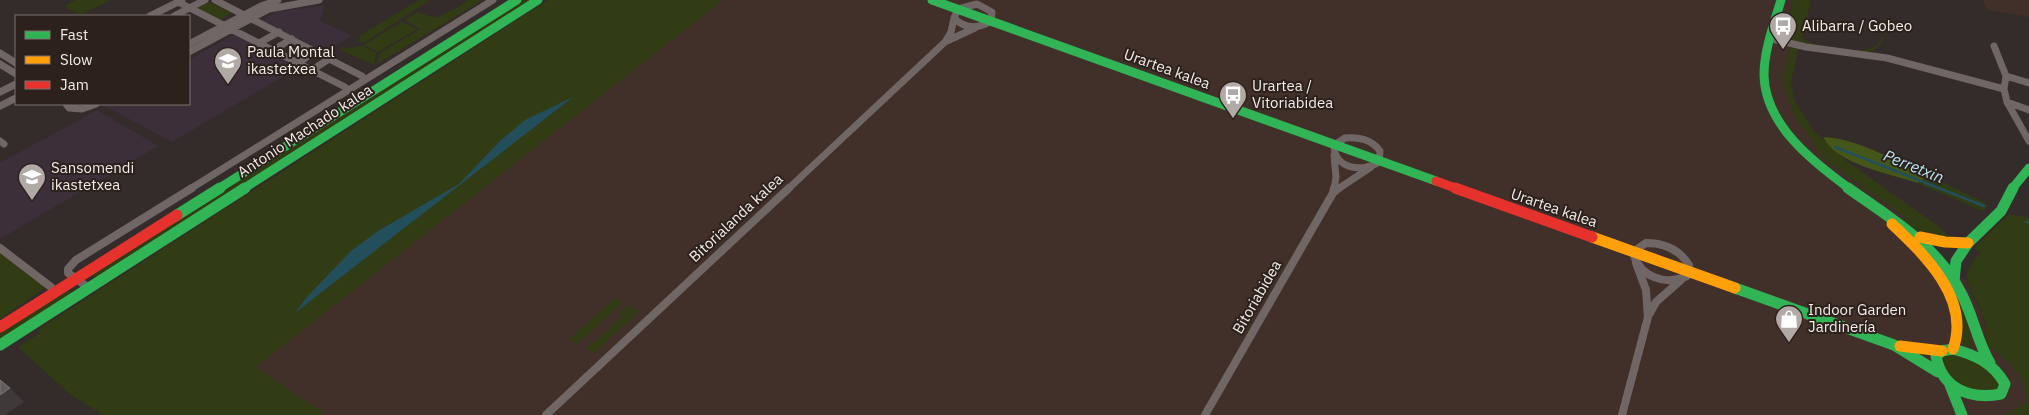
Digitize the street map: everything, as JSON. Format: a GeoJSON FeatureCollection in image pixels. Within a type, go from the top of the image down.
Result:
{"type":"FeatureCollection","features":[{"type":"Feature","properties":{"kind":"street"},"geometry":{"type":"LineString","coordinates":[[176,15],[205,0]]}},
{"type":"Feature","properties":{"kind":"street"},"geometry":{"type":"LineString","coordinates":[[215,0],[362,76]]}},
{"type":"Feature","properties":{"kind":"street"},"geometry":{"type":"LineString","coordinates":[[190,43],[244,15],[278,0]]}},
{"type":"Feature","properties":{"kind":"street"},"geometry":{"type":"LineString","coordinates":[[190,51],[275,7],[319,0]]}},
{"type":"Feature","properties":{"kind":"street","name":"Antonio Machado kalea"},"geometry":{"type":"LineString","coordinates":[[75,280],[68,273],[68,269],[84,254],[493,0]]}},
{"type":"Feature","properties":{"kind":"street","name":"Antonio Machado kalea"},"geometry":{"type":"LineString","coordinates":[[0,327],[517,0]]}},
{"type":"Feature","properties":{"kind":"street","name":"Antonio Machado kalea"},"geometry":{"type":"LineString","coordinates":[[0,345],[538,0]]}},
{"type":"Feature","properties":{"kind":"street","name":"Urartea kalea"},"geometry":{"type":"LineString","coordinates":[[932,0],[956,13],[1334,150],[1633,252],[1685,276],[1894,345],[1942,351],[1954,349]]}},
{"type":"Feature","properties":{"kind":"street"},"geometry":{"type":"LineString","coordinates":[[1781,0],[1766,71],[1765,87],[1778,119],[1811,158],[1917,236],[1954,281],[1968,307],[1978,346],[2002,377],[2004,390],[1995,397],[1978,397],[1948,382]]}},
{"type":"Feature","properties":{"kind":"street"},"geometry":{"type":"LineString","coordinates":[[152,15],[180,1],[224,26],[345,87]]}},
{"type":"Feature","properties":{"kind":"street","name":"Bitorialanda kalea"},"geometry":{"type":"LineString","coordinates":[[546,415],[945,42],[951,32],[956,13]]}},
{"type":"Feature","properties":{"kind":"street","name":"Bitorialanda kalea"},"geometry":{"type":"LineString","coordinates":[[945,42],[986,23]]}},
{"type":"Feature","properties":{"kind":"street"},"geometry":{"type":"LineString","coordinates":[[259,43],[279,32]]}},
{"type":"Feature","properties":{"kind":"street"},"geometry":{"type":"LineString","coordinates":[[273,50],[292,39]]}},
{"type":"Feature","properties":{"kind":"street"},"geometry":{"type":"LineString","coordinates":[[1772,39],[1806,47],[1887,58],[2004,89]]}},
{"type":"Feature","properties":{"kind":"street"},"geometry":{"type":"LineString","coordinates":[[1994,46],[2006,76],[2004,89],[2007,102],[2029,141]]}},
{"type":"Feature","properties":{"kind":"street"},"geometry":{"type":"LineString","coordinates":[[0,53],[15,62]]}},
{"type":"Feature","properties":{"kind":"street"},"geometry":{"type":"LineString","coordinates":[[299,63],[308,56],[318,53]]}},
{"type":"Feature","properties":{"kind":"street"},"geometry":{"type":"LineString","coordinates":[[312,70],[322,66],[329,59]]}},
{"type":"Feature","properties":{"kind":"street"},"geometry":{"type":"LineString","coordinates":[[0,64],[15,73]]}},
{"type":"Feature","properties":{"kind":"street"},"geometry":{"type":"LineString","coordinates":[[2006,76],[2029,83]]}},
{"type":"Feature","properties":{"kind":"street"},"geometry":{"type":"LineString","coordinates":[[0,92],[15,84]]}},
{"type":"Feature","properties":{"kind":"street"},"geometry":{"type":"LineString","coordinates":[[0,106],[15,98]]}},
{"type":"Feature","properties":{"kind":"street"},"geometry":{"type":"LineString","coordinates":[[2007,102],[2029,110]]}},
{"type":"Feature","properties":{"kind":"street"},"geometry":{"type":"LineString","coordinates":[[67,105],[75,110],[92,105]]}},
{"type":"Feature","properties":{"kind":"street"},"geometry":{"type":"LineString","coordinates":[[1334,150],[1345,138],[1366,140],[1380,151],[1375,164]]}},
{"type":"Feature","properties":{"kind":"street","name":"Urartea kalea"},"geometry":{"type":"LineString","coordinates":[[1334,150],[1346,166],[1355,168],[1375,164]]}},
{"type":"Feature","properties":{"kind":"street","name":"Bitoriabidea"},"geometry":{"type":"LineString","coordinates":[[1205,415],[1333,193],[1336,177],[1334,150]]}},
{"type":"Feature","properties":{"kind":"street","name":"Bitoriabidea"},"geometry":{"type":"LineString","coordinates":[[1333,193],[1346,182],[1375,164]]}},
{"type":"Feature","properties":{"kind":"street"},"geometry":{"type":"LineString","coordinates":[[1954,281],[1956,261],[1968,243],[2001,211],[2016,182],[2029,168]]}},
{"type":"Feature","properties":{"kind":"street"},"geometry":{"type":"LineString","coordinates":[[1857,193],[1910,241],[1942,281],[1953,305],[1958,332],[1954,349],[1972,354],[1990,363]]}},
{"type":"Feature","properties":{"kind":"street"},"geometry":{"type":"LineString","coordinates":[[1917,236],[1937,241],[1968,243]]}},
{"type":"Feature","properties":{"kind":"street"},"geometry":{"type":"LineString","coordinates":[[1622,415],[1648,317],[1650,302],[1633,252],[1636,248],[1646,243],[1668,246],[1686,260],[1685,276],[1656,302],[1648,317]]}},
{"type":"Feature","properties":{"kind":"street"},"geometry":{"type":"LineString","coordinates":[[0,248],[52,287]]}},
{"type":"Feature","properties":{"kind":"street","name":"Urartea kalea"},"geometry":{"type":"LineString","coordinates":[[1636,263],[1648,274],[1656,278],[1674,281],[1685,276]]}},
{"type":"Feature","properties":{"kind":"street"},"geometry":{"type":"LineString","coordinates":[[75,280],[89,288]]}},
{"type":"Feature","properties":{"kind":"street","name":"Urartea kalea"},"geometry":{"type":"LineString","coordinates":[[1894,345],[1938,372],[1948,382]]}},
{"type":"Feature","properties":{"kind":"street"},"geometry":{"type":"LineString","coordinates":[[1938,372],[1934,363],[1936,356],[1942,351]]}},
{"type":"Feature","properties":{"kind":"street"},"geometry":{"type":"LineString","coordinates":[[1948,382],[1964,415]]}},
{"type":"Feature","properties":{"kind":"street"},"geometry":{"type":"LineString","coordinates":[[1964,415],[1966,406],[1978,397]]}},
{"type":"Feature","properties":{"kind":"shaded area"},"geometry":{"type":"Polygon","coordinates":[[[723,0],[1793,0],[1786,32],[1790,46],[1783,79],[1795,117],[1814,141],[1819,153],[1828,162],[1905,217],[1905,222],[1916,230],[1950,271],[1967,280],[1971,293],[1983,315],[1987,344],[2014,367],[2023,380],[2027,402],[2004,415],[326,415],[255,367],[723,0]]]}},
{"type":"Feature","properties":{"kind":"shaded area"},"geometry":{"type":"Polygon","coordinates":[[[1983,0],[2029,0],[2029,17],[1987,10],[1983,0]]]}},
{"type":"Feature","properties":{"kind":"shaded area"},"geometry":{"type":"Polygon","coordinates":[[[324,5],[320,21],[352,36],[325,52],[261,20],[276,12],[324,5]]]}},
{"type":"Feature","properties":{"kind":"shaded area","name":"Paula Montal ikastetxea"},"geometry":{"type":"Polygon","coordinates":[[[234,34],[299,67],[172,142],[105,106],[190,105],[190,59],[234,34]]]}},
{"type":"Feature","properties":{"kind":"shaded area","name":"Sansomendi ikastetxea"},"geometry":{"type":"Polygon","coordinates":[[[97,110],[158,146],[0,239],[0,163],[97,110]]]}},
{"type":"Feature","properties":{"kind":"green space"},"geometry":{"type":"Polygon","coordinates":[[[76,0],[111,0],[80,15],[64,6],[76,0]]]}},
{"type":"Feature","properties":{"kind":"green space"},"geometry":{"type":"Polygon","coordinates":[[[419,0],[429,1],[365,42],[358,42],[361,35],[419,0]]]}},
{"type":"Feature","properties":{"kind":"green space"},"geometry":{"type":"Polygon","coordinates":[[[468,0],[483,0],[377,64],[380,53],[420,29],[405,20],[417,12],[436,18],[457,8],[468,0]]]}},
{"type":"Feature","properties":{"kind":"green space"},"geometry":{"type":"Polygon","coordinates":[[[521,0],[534,0],[97,278],[90,276],[91,273],[521,0]]]}},
{"type":"Feature","properties":{"kind":"green space"},"geometry":{"type":"Polygon","coordinates":[[[548,0],[723,0],[256,367],[326,415],[103,415],[71,395],[18,347],[40,333],[39,329],[548,0]]]}},
{"type":"Feature","properties":{"kind":"green space"},"geometry":{"type":"Polygon","coordinates":[[[1793,0],[1811,0],[1802,38],[1808,42],[1825,47],[1790,42],[1786,32],[1793,0]]]}},
{"type":"Feature","properties":{"kind":"green space"},"geometry":{"type":"Polygon","coordinates":[[[209,2],[232,13],[219,20],[196,8],[209,2]]]}},
{"type":"Feature","properties":{"kind":"green space"},"geometry":{"type":"Polygon","coordinates":[[[402,22],[417,29],[378,52],[363,45],[402,22]]]}},
{"type":"Feature","properties":{"kind":"green space"},"geometry":{"type":"Polygon","coordinates":[[[1885,34],[1880,44],[1872,51],[1864,53],[1849,51],[1866,50],[1873,47],[1879,43],[1885,34]]]}},
{"type":"Feature","properties":{"kind":"green space"},"geometry":{"type":"Polygon","coordinates":[[[363,46],[376,53],[374,65],[339,49],[363,46]]]}},
{"type":"Feature","properties":{"kind":"green space"},"geometry":{"type":"Polygon","coordinates":[[[1790,46],[1799,47],[1791,82],[1794,100],[1814,131],[1849,163],[1937,225],[1948,235],[1949,239],[1925,233],[1904,222],[1905,217],[1828,162],[1819,153],[1813,141],[1795,117],[1782,79],[1790,46]]]}},
{"type":"Feature","properties":{"kind":"green space"},"geometry":{"type":"Polygon","coordinates":[[[1823,137],[1849,142],[1874,150],[1923,173],[1923,179],[1917,183],[1865,167],[1840,155],[1830,147],[1823,137]]]}},
{"type":"Feature","properties":{"kind":"green space"},"geometry":{"type":"Polygon","coordinates":[[[1923,173],[1980,200],[1988,206],[1982,211],[1917,183],[1923,179],[1923,173]]]}},
{"type":"Feature","properties":{"kind":"green space"},"geometry":{"type":"Polygon","coordinates":[[[2009,214],[2029,218],[2029,415],[2004,415],[2027,402],[2025,390],[2014,368],[1987,344],[1983,316],[1968,284],[1967,277],[1968,270],[1981,253],[1974,248],[2009,214]]]}},
{"type":"Feature","properties":{"kind":"green space"},"geometry":{"type":"Polygon","coordinates":[[[0,248],[49,285],[0,319],[0,248]]]}},
{"type":"Feature","properties":{"kind":"green space"},"geometry":{"type":"Polygon","coordinates":[[[1936,260],[1962,302],[1972,343],[1976,348],[1960,344],[1954,303],[1936,260]]]}},
{"type":"Feature","properties":{"kind":"green space"},"geometry":{"type":"Polygon","coordinates":[[[68,290],[72,293],[0,341],[0,331],[68,290]]]}},
{"type":"Feature","properties":{"kind":"green space"},"geometry":{"type":"Polygon","coordinates":[[[615,298],[622,303],[577,344],[569,339],[615,298]]]}},
{"type":"Feature","properties":{"kind":"green space"},"geometry":{"type":"Polygon","coordinates":[[[627,305],[639,312],[594,353],[586,349],[622,317],[618,314],[627,305]]]}},
{"type":"Feature","properties":{"kind":"green space"},"geometry":{"type":"Polygon","coordinates":[[[1949,353],[1965,356],[1987,366],[1992,371],[1999,386],[1994,392],[1969,392],[1945,375],[1941,357],[1949,353]]]}},
{"type":"Feature","properties":{"kind":"water"},"geometry":{"type":"Polygon","coordinates":[[[573,97],[296,312],[306,298],[351,251],[378,231],[459,184],[500,141],[525,120],[573,97]]]}},
{"type":"Feature","properties":{"kind":"building"},"geometry":{"type":"Polygon","coordinates":[[[0,380],[10,388],[0,395],[0,380]]]}},
{"type":"Feature","properties":{"kind":"waterway","name":"Perretxin"},"geometry":{"type":"LineString","coordinates":[[1835,147],[1984,206]]}},
{"type":"Feature","properties":{"kind":"traffic: fast"},"geometry":{"type":"LineString","coordinates":[[177,215],[517,0]]}},
{"type":"Feature","properties":{"kind":"traffic: fast"},"geometry":{"type":"LineString","coordinates":[[0,345],[538,0]]}},
{"type":"Feature","properties":{"kind":"traffic: fast"},"geometry":{"type":"LineString","coordinates":[[932,0],[1436,181]]}},
{"type":"Feature","properties":{"kind":"traffic: fast"},"geometry":{"type":"LineString","coordinates":[[1781,0],[1766,53],[1764,75],[1773,112],[1789,136],[1811,158],[1836,179],[1915,237],[1941,261],[1962,293],[1980,343],[1990,363]]}},
{"type":"Feature","properties":{"kind":"traffic: fast"},"geometry":{"type":"LineString","coordinates":[[1954,281],[1956,261],[1968,243],[2001,211],[2016,182],[2029,168]]}},
{"type":"Feature","properties":{"kind":"traffic: fast"},"geometry":{"type":"LineString","coordinates":[[1735,288],[1894,345],[1938,372]]}},
{"type":"Feature","properties":{"kind":"traffic: fast"},"geometry":{"type":"LineString","coordinates":[[1953,349],[1977,356],[1996,370],[2005,384],[2001,394],[1990,396],[1968,394],[1950,384],[1943,377],[1938,367],[1936,356],[1942,351],[1953,349]]}},
{"type":"Feature","properties":{"kind":"traffic: fast"},"geometry":{"type":"LineString","coordinates":[[1950,385],[1962,415]]}},
{"type":"Feature","properties":{"kind":"traffic: slow"},"geometry":{"type":"LineString","coordinates":[[1892,224],[1926,258],[1945,285],[1956,314],[1958,333],[1953,349]]}},
{"type":"Feature","properties":{"kind":"traffic: slow"},"geometry":{"type":"LineString","coordinates":[[1592,237],[1735,288]]}},
{"type":"Feature","properties":{"kind":"traffic: slow"},"geometry":{"type":"LineString","coordinates":[[1920,237],[1945,242],[1968,243]]}},
{"type":"Feature","properties":{"kind":"traffic: slow"},"geometry":{"type":"LineString","coordinates":[[1900,346],[1942,351]]}},
{"type":"Feature","properties":{"kind":"traffic: jam"},"geometry":{"type":"LineString","coordinates":[[1436,181],[1592,237]]}},
{"type":"Feature","properties":{"kind":"traffic: jam"},"geometry":{"type":"LineString","coordinates":[[0,327],[177,215]]}},
{"type":"Feature","properties":{"kind":"place","name":"Alibarra / Gobeo"},"geometry":{"type":"Point","coordinates":[1783,50]}},
{"type":"Feature","properties":{"kind":"place","name":"Paula Montal ikastetxea"},"geometry":{"type":"Point","coordinates":[228,85]}},
{"type":"Feature","properties":{"kind":"place","name":"Urartea / Vitoriabidea"},"geometry":{"type":"Point","coordinates":[1233,119]}},
{"type":"Feature","properties":{"kind":"place","name":"Sansomendi ikastetxea"},"geometry":{"type":"Point","coordinates":[32,201]}},
{"type":"Feature","properties":{"kind":"place","name":"Indoor Garden Jardinería"},"geometry":{"type":"Point","coordinates":[1789,343]}}]}
